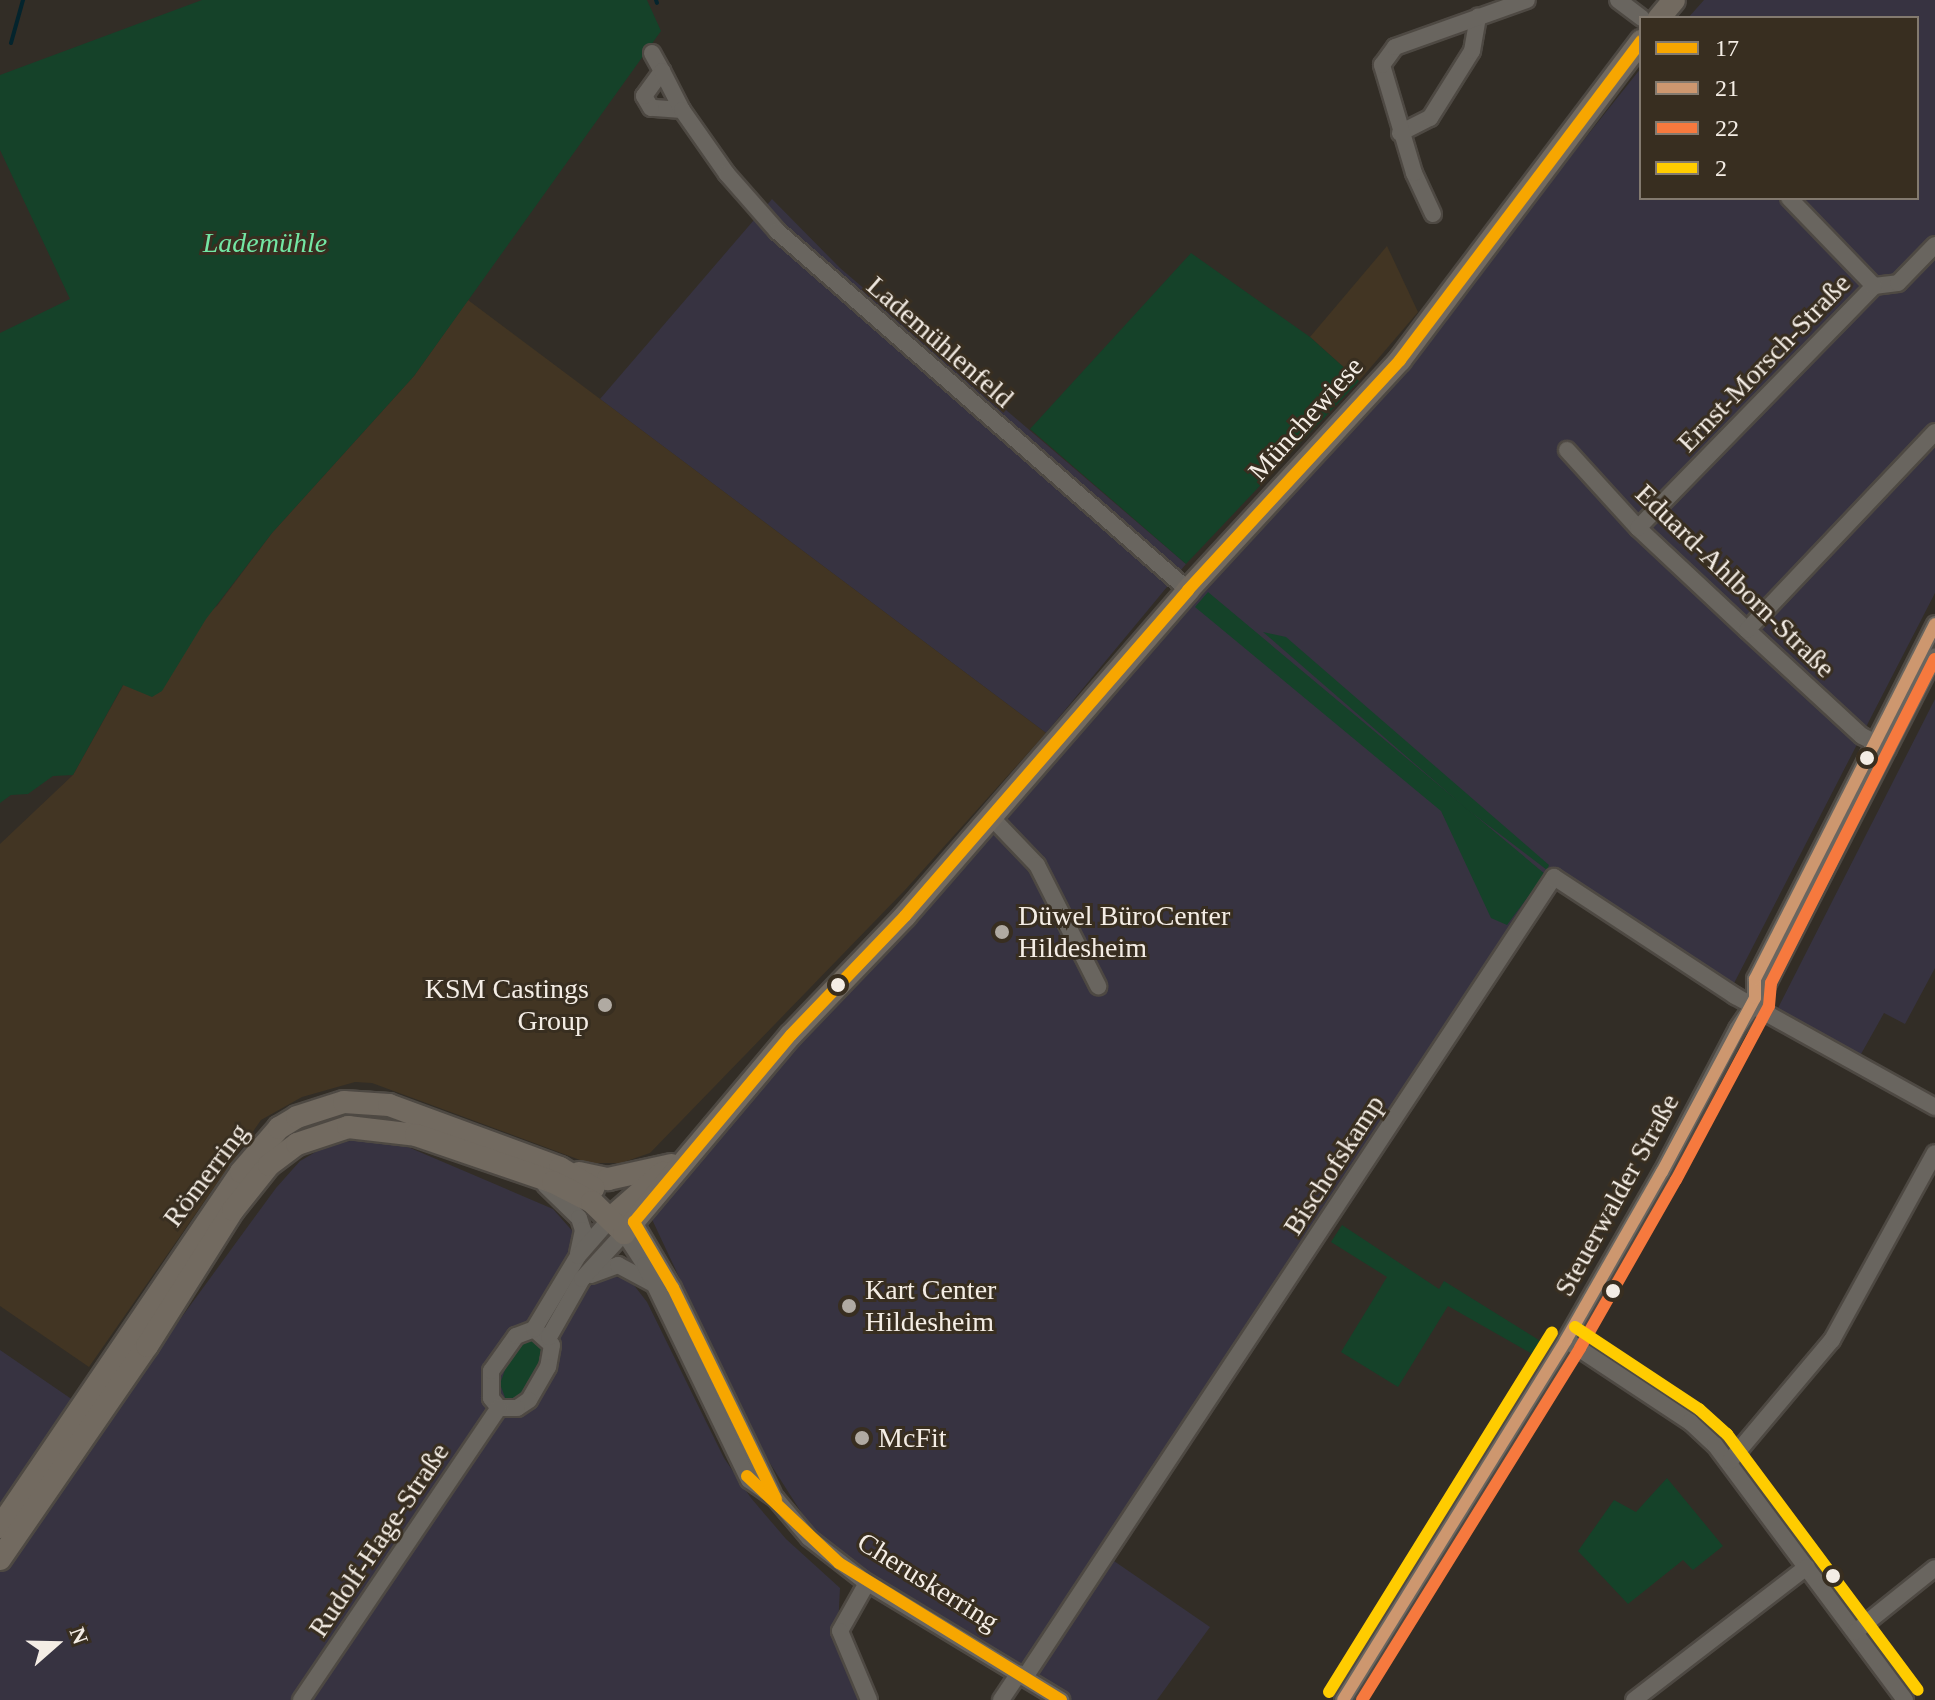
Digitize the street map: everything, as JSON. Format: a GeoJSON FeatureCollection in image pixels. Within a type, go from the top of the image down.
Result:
{"type":"FeatureCollection","features":[{"type":"Feature","properties":{"kind":"main road"},"geometry":{"type":"LineString","coordinates":[[1661,16],[1674,0]]}},
{"type":"Feature","properties":{"kind":"main road","name":"Münchewiese"},"geometry":{"type":"LineString","coordinates":[[622,1221],[992,818],[1188,590],[1428,326],[1639,44]]}},
{"type":"Feature","properties":{"kind":"main road","name":"Römerring"},"geometry":{"type":"LineString","coordinates":[[0,1527],[241,1172],[279,1128],[297,1117],[344,1102],[389,1105],[560,1168],[622,1221]]}},
{"type":"Feature","properties":{"kind":"main road","name":"Römerring"},"geometry":{"type":"LineString","coordinates":[[0,1559],[125,1380],[233,1210],[282,1154],[330,1130],[380,1127],[535,1176],[579,1194],[622,1221]]}},
{"type":"Feature","properties":{"kind":"main road","name":"Münchewiese"},"geometry":{"type":"LineString","coordinates":[[622,1221],[673,1180],[691,1149]]}},
{"type":"Feature","properties":{"kind":"main road","name":"Münchewiese"},"geometry":{"type":"LineString","coordinates":[[560,1168],[608,1179],[671,1165]]}},
{"type":"Feature","properties":{"kind":"street"},"geometry":{"type":"LineString","coordinates":[[1433,214],[1400,133],[1382,76],[1387,55],[1395,47],[1527,0]]}},
{"type":"Feature","properties":{"kind":"street"},"geometry":{"type":"LineString","coordinates":[[1618,0],[1639,16]]}},
{"type":"Feature","properties":{"kind":"street"},"geometry":{"type":"LineString","coordinates":[[1400,133],[1430,118],[1472,51],[1478,17]]}},
{"type":"Feature","properties":{"kind":"street","name":"Lademühlenfeld"},"geometry":{"type":"LineString","coordinates":[[652,53],[682,110],[727,174],[798,251],[1188,590]]}},
{"type":"Feature","properties":{"kind":"street"},"geometry":{"type":"LineString","coordinates":[[662,71],[644,96],[651,108],[682,110]]}},
{"type":"Feature","properties":{"kind":"street","name":"Ernst-Morsch-Straße"},"geometry":{"type":"LineString","coordinates":[[1638,528],[1874,286],[1791,200]]}},
{"type":"Feature","properties":{"kind":"street"},"geometry":{"type":"LineString","coordinates":[[1874,286],[1898,283],[1935,245]]}},
{"type":"Feature","properties":{"kind":"street"},"geometry":{"type":"LineString","coordinates":[[1747,630],[1935,432]]}},
{"type":"Feature","properties":{"kind":"street","name":"Eduard-Ahlborn-Straße"},"geometry":{"type":"LineString","coordinates":[[1567,450],[1638,528],[1747,630],[1881,746]]}},
{"type":"Feature","properties":{"kind":"street","name":"Steuerwalder Straße"},"geometry":{"type":"LineString","coordinates":[[1881,746],[1935,624]]}},
{"type":"Feature","properties":{"kind":"street","name":"Steuerwalder Straße"},"geometry":{"type":"LineString","coordinates":[[1343,1700],[1566,1340],[1753,1002],[1755,979],[1881,746],[1935,657]]}},
{"type":"Feature","properties":{"kind":"street"},"geometry":{"type":"LineString","coordinates":[[992,818],[1037,865],[1098,986]]}},
{"type":"Feature","properties":{"kind":"street","name":"Bischofskamp"},"geometry":{"type":"LineString","coordinates":[[1001,1700],[1022,1675],[1554,877],[1753,1002]]}},
{"type":"Feature","properties":{"kind":"street"},"geometry":{"type":"LineString","coordinates":[[1753,1002],[1935,1107]]}},
{"type":"Feature","properties":{"kind":"street"},"geometry":{"type":"LineString","coordinates":[[1730,1461],[1826,1349],[1935,1153]]}},
{"type":"Feature","properties":{"kind":"street"},"geometry":{"type":"LineString","coordinates":[[535,1176],[579,1218],[583,1230],[578,1256],[542,1333],[548,1367],[529,1400],[517,1408],[499,1408],[491,1398],[491,1371],[516,1336],[542,1333],[622,1221]]}},
{"type":"Feature","properties":{"kind":"street"},"geometry":{"type":"LineString","coordinates":[[578,1256],[622,1221]]}},
{"type":"Feature","properties":{"kind":"street","name":"Cheruskerring"},"geometry":{"type":"LineString","coordinates":[[622,1221],[673,1288],[776,1499],[809,1538],[867,1583],[1061,1700]]}},
{"type":"Feature","properties":{"kind":"street","name":"Cheruskerring"},"geometry":{"type":"LineString","coordinates":[[622,1221],[749,1480],[776,1499]]}},
{"type":"Feature","properties":{"kind":"street"},"geometry":{"type":"LineString","coordinates":[[582,1279],[618,1265],[633,1268],[655,1286]]}},
{"type":"Feature","properties":{"kind":"street"},"geometry":{"type":"LineString","coordinates":[[1566,1340],[1690,1422],[1730,1461],[1905,1700]]}},
{"type":"Feature","properties":{"kind":"street","name":"Rudolf-Hage-Straße"},"geometry":{"type":"LineString","coordinates":[[301,1700],[499,1408]]}},
{"type":"Feature","properties":{"kind":"street"},"geometry":{"type":"LineString","coordinates":[[1634,1700],[1807,1567]]}},
{"type":"Feature","properties":{"kind":"street"},"geometry":{"type":"LineString","coordinates":[[1855,1632],[1935,1568]]}},
{"type":"Feature","properties":{"kind":"street"},"geometry":{"type":"LineString","coordinates":[[867,1583],[840,1631],[869,1700]]}},
{"type":"Feature","properties":{"kind":"shaded area"},"geometry":{"type":"Polygon","coordinates":[[[1704,0],[1935,0],[1935,593],[1730,991],[1551,880],[1114,1561],[1210,1627],[1157,1700],[1063,1700],[885,1592],[817,1537],[757,1443],[649,1213],[1404,366],[1639,71],[1639,200],[1919,200],[1919,16],[1690,16],[1704,0]]]}},
{"type":"Feature","properties":{"kind":"shaded area"},"geometry":{"type":"Polygon","coordinates":[[[772,199],[840,268],[1186,564],[1046,733],[600,399],[772,199]]]}},
{"type":"Feature","properties":{"kind":"shaded area"},"geometry":{"type":"Polygon","coordinates":[[[1387,246],[1418,312],[1359,381],[1310,337],[1387,246]]]}},
{"type":"Feature","properties":{"kind":"shaded area"},"geometry":{"type":"Polygon","coordinates":[[[468,300],[1046,733],[905,890],[650,1153],[621,1163],[588,1163],[372,1083],[355,1082],[302,1097],[261,1120],[89,1367],[0,1306],[0,844],[73,775],[124,684],[217,606],[272,533],[414,376],[468,300]]]}},
{"type":"Feature","properties":{"kind":"shaded area"},"geometry":{"type":"Polygon","coordinates":[[[1935,699],[1935,968],[1905,1024],[1884,1013],[1856,1063],[1774,1016],[1935,699]]]}},
{"type":"Feature","properties":{"kind":"shaded area"},"geometry":{"type":"Polygon","coordinates":[[[360,1140],[408,1147],[553,1209],[612,1276],[630,1280],[647,1302],[724,1458],[751,1498],[786,1539],[840,1588],[838,1627],[868,1700],[0,1700],[0,1350],[105,1422],[276,1188],[300,1161],[331,1143],[360,1140]]]}},
{"type":"Feature","properties":{"kind":"green space","name":"Lademühle"},"geometry":{"type":"Polygon","coordinates":[[[202,0],[647,0],[661,31],[414,376],[272,533],[206,619],[162,691],[152,697],[123,685],[73,775],[53,776],[28,794],[11,795],[0,803],[0,333],[70,299],[0,150],[0,75],[202,0]]]}},
{"type":"Feature","properties":{"kind":"green space"},"geometry":{"type":"Polygon","coordinates":[[[1191,253],[1310,337],[1359,381],[1186,564],[1030,429],[1191,253]]]}},
{"type":"Feature","properties":{"kind":"green space"},"geometry":{"type":"Polygon","coordinates":[[[1208,592],[1545,874],[1507,925],[1491,918],[1441,811],[1195,607],[1208,592]]]}},
{"type":"Feature","properties":{"kind":"green space"},"geometry":{"type":"Polygon","coordinates":[[[1263,632],[1286,637],[1549,865],[1547,870],[1468,810],[1263,632]]]}},
{"type":"Feature","properties":{"kind":"green space"},"geometry":{"type":"Polygon","coordinates":[[[1342,1225],[1439,1289],[1444,1281],[1542,1342],[1534,1355],[1448,1306],[1398,1387],[1341,1352],[1387,1277],[1331,1242],[1342,1225]]]}},
{"type":"Feature","properties":{"kind":"green space"},"geometry":{"type":"Polygon","coordinates":[[[533,1338],[542,1344],[540,1368],[522,1395],[506,1400],[500,1384],[507,1364],[518,1347],[533,1338]]]}},
{"type":"Feature","properties":{"kind":"green space"},"geometry":{"type":"Polygon","coordinates":[[[1667,1478],[1723,1546],[1693,1570],[1683,1560],[1628,1604],[1578,1551],[1614,1500],[1636,1512],[1667,1478]]]}},
{"type":"Feature","properties":{"kind":"waterway"},"geometry":{"type":"LineString","coordinates":[[11,43],[23,0]]}},
{"type":"Feature","properties":{"kind":"transit line","name":"17"},"geometry":{"type":"LineString","coordinates":[[776,1499],[673,1288],[634,1222],[791,1035],[905,916],[1188,590],[1400,360],[1639,44]]}},
{"type":"Feature","properties":{"kind":"transit line","name":"21"},"geometry":{"type":"LineString","coordinates":[[1343,1700],[1566,1340],[1662,1172],[1755,998],[1755,979],[1935,624]]}},
{"type":"Feature","properties":{"kind":"transit line","name":"22"},"geometry":{"type":"LineString","coordinates":[[1362,1700],[1580,1348],[1676,1180],[1769,1006],[1771,983],[1935,659]]}},
{"type":"Feature","properties":{"kind":"transit line","name":"2"},"geometry":{"type":"LineString","coordinates":[[1575,1327],[1699,1409],[1727,1434],[1918,1690]]}},
{"type":"Feature","properties":{"kind":"transit line","name":"2"},"geometry":{"type":"LineString","coordinates":[[1329,1692],[1552,1332]]}},
{"type":"Feature","properties":{"kind":"transit line","name":"17"},"geometry":{"type":"LineString","coordinates":[[747,1476],[839,1563],[1061,1700]]}},
{"type":"Feature","properties":{"kind":"place","name":"Düwel BüroCenter Hildesheim"},"geometry":{"type":"Point","coordinates":[1002,932]}},
{"type":"Feature","properties":{"kind":"place","name":"KSM Castings Group"},"geometry":{"type":"Point","coordinates":[605,1005]}},
{"type":"Feature","properties":{"kind":"place","name":"Kart Center Hildesheim"},"geometry":{"type":"Point","coordinates":[849,1306]}},
{"type":"Feature","properties":{"kind":"place","name":"McFit"},"geometry":{"type":"Point","coordinates":[862,1438]}}]}
